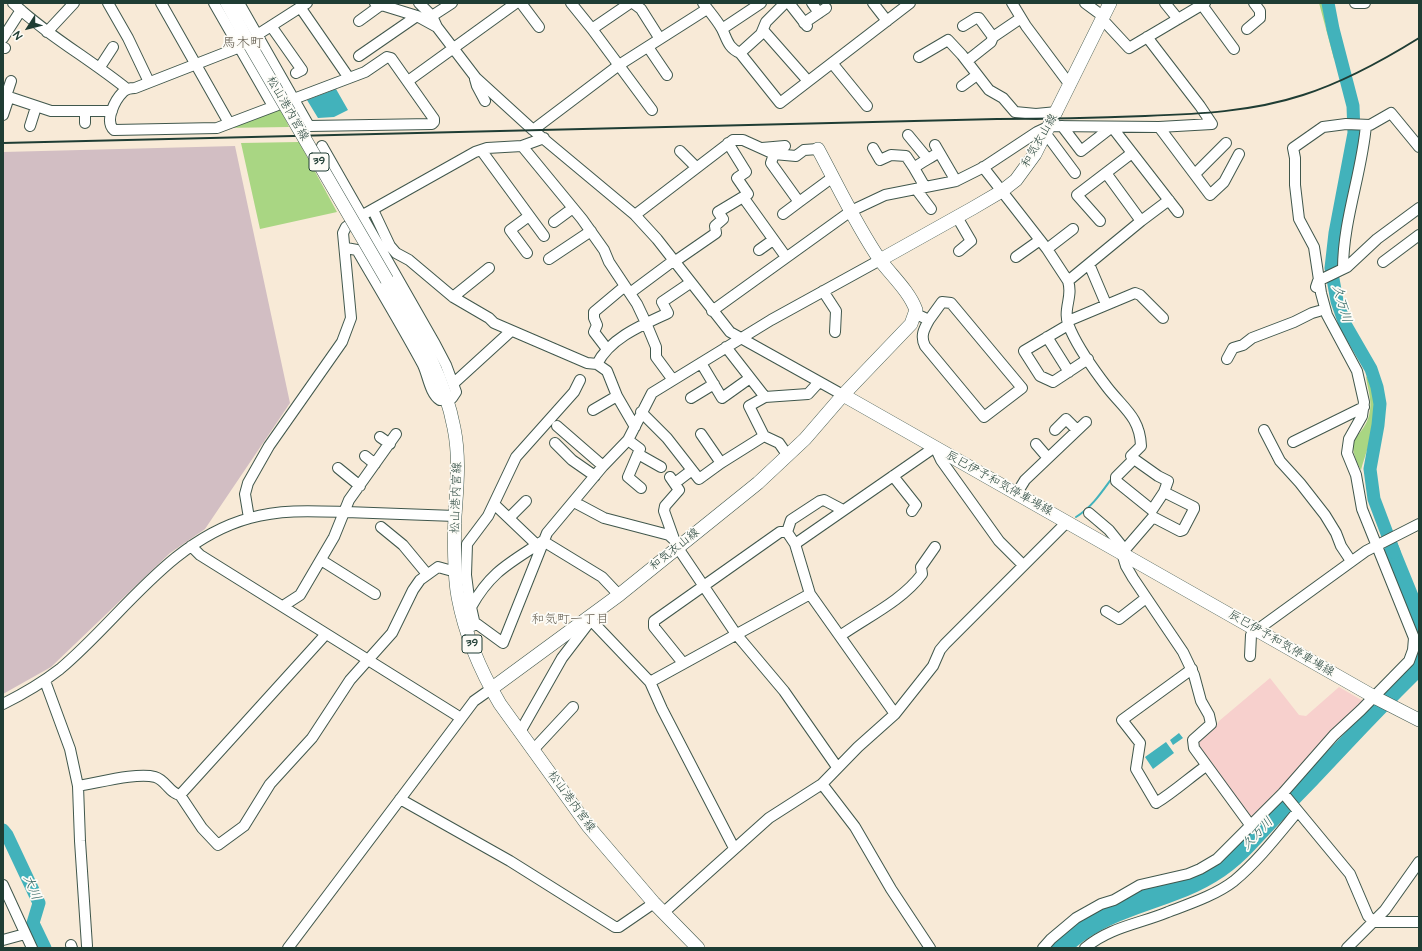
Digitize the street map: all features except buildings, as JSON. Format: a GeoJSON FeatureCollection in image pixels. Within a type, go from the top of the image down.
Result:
{"type":"FeatureCollection","features":[{"type":"Feature","properties":{"kind":"main road","name":"松山港内宮線"},"geometry":{"type":"LineString","coordinates":[[227,3],[429,355],[448,399],[454,429],[458,466],[458,494],[455,516],[458,597],[471,627],[473,647],[491,689],[588,826],[654,903],[695,947]]}},
{"type":"Feature","properties":{"kind":"main road","name":"和気衣山線"},"geometry":{"type":"LineString","coordinates":[[880,260],[1002,191],[1016,180],[1053,129],[1057,112],[1110,3]]}},
{"type":"Feature","properties":{"kind":"main road"},"geometry":{"type":"LineString","coordinates":[[818,149],[851,211],[880,260],[912,301],[916,310],[912,324],[843,395]]}},
{"type":"Feature","properties":{"kind":"main road","name":"和気衣山線"},"geometry":{"type":"LineString","coordinates":[[491,689],[589,619],[677,544],[758,483],[805,439],[843,395]]}},
{"type":"Feature","properties":{"kind":"main road","name":"辰巳伊予和気停車場線"},"geometry":{"type":"LineString","coordinates":[[843,395],[1067,522],[1123,551],[1376,698],[1419,720]]}},
{"type":"Feature","properties":{"kind":"street"},"geometry":{"type":"LineString","coordinates":[[47,32],[74,3]]}},
{"type":"Feature","properties":{"kind":"street"},"geometry":{"type":"LineString","coordinates":[[108,3],[128,38],[149,82]]}},
{"type":"Feature","properties":{"kind":"street"},"geometry":{"type":"LineString","coordinates":[[161,3],[229,123]]}},
{"type":"Feature","properties":{"kind":"street"},"geometry":{"type":"LineString","coordinates":[[214,3],[249,42],[293,98],[310,126],[432,124],[434,122],[434,119],[408,81],[391,58],[387,57],[365,72],[349,78],[293,98],[214,128],[114,130],[109,123],[112,111],[122,93],[127,89],[196,64],[249,42],[304,5],[349,78]]}},
{"type":"Feature","properties":{"kind":"street"},"geometry":{"type":"LineString","coordinates":[[239,3],[249,42],[273,106]]}},
{"type":"Feature","properties":{"kind":"street"},"geometry":{"type":"LineString","coordinates":[[419,3],[432,16],[437,27],[453,50],[476,78],[533,130],[635,215],[730,332],[843,395]]}},
{"type":"Feature","properties":{"kind":"street"},"geometry":{"type":"LineString","coordinates":[[432,16],[452,3]]}},
{"type":"Feature","properties":{"kind":"street"},"geometry":{"type":"LineString","coordinates":[[408,81],[453,50],[516,3]]}},
{"type":"Feature","properties":{"kind":"street"},"geometry":{"type":"LineString","coordinates":[[521,3],[540,27]]}},
{"type":"Feature","properties":{"kind":"street"},"geometry":{"type":"LineString","coordinates":[[571,3],[620,65],[652,110]]}},
{"type":"Feature","properties":{"kind":"street"},"geometry":{"type":"LineString","coordinates":[[592,29],[630,3]]}},
{"type":"Feature","properties":{"kind":"street"},"geometry":{"type":"LineString","coordinates":[[633,3],[641,9],[660,39]]}},
{"type":"Feature","properties":{"kind":"street"},"geometry":{"type":"LineString","coordinates":[[722,29],[761,3]]}},
{"type":"Feature","properties":{"kind":"street"},"geometry":{"type":"LineString","coordinates":[[740,53],[763,30],[766,22],[785,3]]}},
{"type":"Feature","properties":{"kind":"street"},"geometry":{"type":"LineString","coordinates":[[789,3],[806,24],[822,10],[812,3]]}},
{"type":"Feature","properties":{"kind":"street"},"geometry":{"type":"LineString","coordinates":[[873,3],[887,21]]}},
{"type":"Feature","properties":{"kind":"street"},"geometry":{"type":"LineString","coordinates":[[533,130],[620,65],[660,39],[705,6],[722,29],[729,44],[734,50],[740,53],[780,103],[910,3]]}},
{"type":"Feature","properties":{"kind":"street"},"geometry":{"type":"LineString","coordinates":[[1012,3],[1021,18],[1070,85]]}},
{"type":"Feature","properties":{"kind":"street"},"geometry":{"type":"LineString","coordinates":[[1085,3],[1103,18],[1128,48],[1200,5],[1234,48]]}},
{"type":"Feature","properties":{"kind":"street"},"geometry":{"type":"LineString","coordinates":[[1165,3],[1178,19]]}},
{"type":"Feature","properties":{"kind":"street"},"geometry":{"type":"LineString","coordinates":[[1247,28],[1260,18],[1260,12],[1254,3]]}},
{"type":"Feature","properties":{"kind":"street"},"geometry":{"type":"LineString","coordinates":[[1355,3],[1365,3]]}},
{"type":"Feature","properties":{"kind":"street"},"geometry":{"type":"LineString","coordinates":[[359,21],[378,4],[417,16],[437,27]]}},
{"type":"Feature","properties":{"kind":"street"},"geometry":{"type":"LineString","coordinates":[[3,38],[17,7],[47,32],[100,67],[127,89]]}},
{"type":"Feature","properties":{"kind":"street"},"geometry":{"type":"LineString","coordinates":[[359,56],[417,16]]}},
{"type":"Feature","properties":{"kind":"street"},"geometry":{"type":"LineString","coordinates":[[964,26],[976,18],[979,18],[993,37]]}},
{"type":"Feature","properties":{"kind":"street"},"geometry":{"type":"LineString","coordinates":[[967,61],[990,42],[993,37],[1021,18]]}},
{"type":"Feature","properties":{"kind":"street"},"geometry":{"type":"LineString","coordinates":[[271,26],[302,70],[296,73]]}},
{"type":"Feature","properties":{"kind":"street"},"geometry":{"type":"LineString","coordinates":[[763,30],[808,81]]}},
{"type":"Feature","properties":{"kind":"street"},"geometry":{"type":"LineString","coordinates":[[712,311],[851,211],[885,195],[956,181],[983,167],[1037,132],[1053,129],[1159,127],[1212,124],[1148,37]]}},
{"type":"Feature","properties":{"kind":"street"},"geometry":{"type":"LineString","coordinates":[[919,57],[948,40],[967,61],[989,90],[1003,98],[1015,112],[1036,114],[1057,112]]}},
{"type":"Feature","properties":{"kind":"street"},"geometry":{"type":"LineString","coordinates":[[100,67],[112,47]]}},
{"type":"Feature","properties":{"kind":"street"},"geometry":{"type":"LineString","coordinates":[[648,47],[667,76]]}},
{"type":"Feature","properties":{"kind":"street"},"geometry":{"type":"LineString","coordinates":[[832,63],[867,106]]}},
{"type":"Feature","properties":{"kind":"street"},"geometry":{"type":"LineString","coordinates":[[962,86],[977,75]]}},
{"type":"Feature","properties":{"kind":"street"},"geometry":{"type":"LineString","coordinates":[[476,78],[474,81],[485,101]]}},
{"type":"Feature","properties":{"kind":"street"},"geometry":{"type":"LineString","coordinates":[[3,115],[10,81]]}},
{"type":"Feature","properties":{"kind":"street"},"geometry":{"type":"LineString","coordinates":[[6,96],[51,111],[112,111]]}},
{"type":"Feature","properties":{"kind":"street"},"geometry":{"type":"LineString","coordinates":[[30,126],[36,107]]}},
{"type":"Feature","properties":{"kind":"street"},"geometry":{"type":"LineString","coordinates":[[85,111],[85,123]]}},
{"type":"Feature","properties":{"kind":"street"},"geometry":{"type":"LineString","coordinates":[[1043,948],[1076,918],[1101,904],[1114,900],[1133,888],[1188,874],[1209,864],[1224,853],[1284,794],[1334,735],[1376,698],[1409,660],[1413,650],[1414,638],[1362,509],[1356,475],[1347,453],[1349,439],[1362,416],[1364,407],[1361,380],[1327,315],[1314,247],[1298,219],[1295,191],[1295,158],[1293,148],[1323,127],[1346,124],[1370,125],[1392,113],[1419,147]]}},
{"type":"Feature","properties":{"kind":"street"},"geometry":{"type":"LineString","coordinates":[[1342,270],[1345,234],[1364,142],[1365,124]]}},
{"type":"Feature","properties":{"kind":"street"},"geometry":{"type":"LineString","coordinates":[[1053,129],[1080,151],[1112,127]]}},
{"type":"Feature","properties":{"kind":"street"},"geometry":{"type":"LineString","coordinates":[[1112,127],[1178,212]]}},
{"type":"Feature","properties":{"kind":"street"},"geometry":{"type":"LineString","coordinates":[[1159,127],[1210,195],[1224,182],[1240,154]]}},
{"type":"Feature","properties":{"kind":"street"},"geometry":{"type":"LineString","coordinates":[[1053,129],[1076,173]]}},
{"type":"Feature","properties":{"kind":"street"},"geometry":{"type":"LineString","coordinates":[[908,135],[927,158]]}},
{"type":"Feature","properties":{"kind":"street"},"geometry":{"type":"LineString","coordinates":[[249,518],[245,494],[248,483],[269,446],[342,342],[351,318],[346,248],[343,233],[346,227],[361,216],[400,196],[481,150],[522,146],[544,138]]}},
{"type":"Feature","properties":{"kind":"street"},"geometry":{"type":"LineString","coordinates":[[635,215],[733,140],[743,140],[774,154],[796,156],[804,150],[818,149]]}},
{"type":"Feature","properties":{"kind":"street"},"geometry":{"type":"LineString","coordinates":[[607,349],[594,332],[597,325],[594,318],[594,312],[612,298],[614,294],[627,290],[674,262],[716,233],[715,226],[723,219],[718,212],[748,194],[737,178],[746,172],[728,143]]}},
{"type":"Feature","properties":{"kind":"street"},"geometry":{"type":"LineString","coordinates":[[1195,174],[1226,143]]}},
{"type":"Feature","properties":{"kind":"street"},"geometry":{"type":"LineString","coordinates":[[322,146],[435,344],[454,383],[456,392],[452,398],[440,400],[436,397],[425,369],[357,250],[346,248]]}},
{"type":"Feature","properties":{"kind":"street"},"geometry":{"type":"LineString","coordinates":[[522,146],[591,231],[646,323],[656,347],[656,357],[673,380]]}},
{"type":"Feature","properties":{"kind":"street"},"geometry":{"type":"LineString","coordinates":[[762,148],[785,146]]}},
{"type":"Feature","properties":{"kind":"street"},"geometry":{"type":"LineString","coordinates":[[873,148],[880,160],[891,155],[906,156],[914,168],[931,209]]}},
{"type":"Feature","properties":{"kind":"street"},"geometry":{"type":"LineString","coordinates":[[914,168],[927,158],[931,158],[937,149],[956,181]]}},
{"type":"Feature","properties":{"kind":"street"},"geometry":{"type":"LineString","coordinates":[[481,150],[544,236]]}},
{"type":"Feature","properties":{"kind":"street"},"geometry":{"type":"LineString","coordinates":[[680,151],[696,167]]}},
{"type":"Feature","properties":{"kind":"street"},"geometry":{"type":"LineString","coordinates":[[1100,221],[1077,195],[1132,153]]}},
{"type":"Feature","properties":{"kind":"street"},"geometry":{"type":"LineString","coordinates":[[774,154],[771,163],[799,202]]}},
{"type":"Feature","properties":{"kind":"street"},"geometry":{"type":"LineString","coordinates":[[983,167],[1047,249],[1068,281],[1071,290],[1065,310],[1068,323],[1088,359],[1110,391],[1128,409],[1140,434],[1141,446],[1131,456],[1134,460],[1168,481],[1164,492],[1152,513],[1123,551]]}},
{"type":"Feature","properties":{"kind":"street"},"geometry":{"type":"LineString","coordinates":[[1106,173],[1141,221]]}},
{"type":"Feature","properties":{"kind":"street"},"geometry":{"type":"LineString","coordinates":[[783,214],[833,178]]}},
{"type":"Feature","properties":{"kind":"street"},"geometry":{"type":"LineString","coordinates":[[743,198],[786,257]]}},
{"type":"Feature","properties":{"kind":"street"},"geometry":{"type":"LineString","coordinates":[[1068,281],[1169,200]]}},
{"type":"Feature","properties":{"kind":"street"},"geometry":{"type":"LineString","coordinates":[[554,222],[573,208]]}},
{"type":"Feature","properties":{"kind":"street"},"geometry":{"type":"LineString","coordinates":[[1336,334],[1319,311],[1316,285],[1320,280],[1342,270],[1382,235],[1419,208]]}},
{"type":"Feature","properties":{"kind":"street"},"geometry":{"type":"LineString","coordinates":[[373,210],[392,250],[409,260],[453,297],[489,318],[494,323],[587,363],[597,364],[607,371],[617,396],[634,427]]}},
{"type":"Feature","properties":{"kind":"street"},"geometry":{"type":"LineString","coordinates":[[527,253],[510,230],[529,216]]}},
{"type":"Feature","properties":{"kind":"street"},"geometry":{"type":"LineString","coordinates":[[957,217],[971,241],[959,251]]}},
{"type":"Feature","properties":{"kind":"street"},"geometry":{"type":"LineString","coordinates":[[1047,249],[1073,229]]}},
{"type":"Feature","properties":{"kind":"street"},"geometry":{"type":"LineString","coordinates":[[549,259],[591,231]]}},
{"type":"Feature","properties":{"kind":"street"},"geometry":{"type":"LineString","coordinates":[[1383,262],[1419,234]]}},
{"type":"Feature","properties":{"kind":"street"},"geometry":{"type":"LineString","coordinates":[[759,250],[773,240]]}},
{"type":"Feature","properties":{"kind":"street"},"geometry":{"type":"LineString","coordinates":[[1016,257],[1040,240]]}},
{"type":"Feature","properties":{"kind":"street"},"geometry":{"type":"LineString","coordinates":[[471,607],[480,590],[495,573],[540,543],[603,466],[628,440],[649,396],[726,346],[880,260]]}},
{"type":"Feature","properties":{"kind":"street"},"geometry":{"type":"LineString","coordinates":[[1089,264],[1106,304]]}},
{"type":"Feature","properties":{"kind":"street"},"geometry":{"type":"LineString","coordinates":[[453,297],[488,268]]}},
{"type":"Feature","properties":{"kind":"street"},"geometry":{"type":"LineString","coordinates":[[597,364],[607,349],[646,323],[668,312],[662,302],[690,283]]}},
{"type":"Feature","properties":{"kind":"street"},"geometry":{"type":"LineString","coordinates":[[823,291],[836,311],[835,332]]}},
{"type":"Feature","properties":{"kind":"street"},"geometry":{"type":"LineString","coordinates":[[1088,359],[1053,382],[1040,376],[1024,351],[1068,323],[1106,304],[1135,293],[1140,295],[1163,318]]}},
{"type":"Feature","properties":{"kind":"street"},"geometry":{"type":"LineString","coordinates":[[942,302],[951,303],[1022,388],[984,417],[924,346],[922,341],[923,333],[929,320],[942,302]]}},
{"type":"Feature","properties":{"kind":"street"},"geometry":{"type":"LineString","coordinates":[[1228,359],[1233,348],[1243,345],[1252,338],[1319,311]]}},
{"type":"Feature","properties":{"kind":"street"},"geometry":{"type":"LineString","coordinates":[[916,314],[929,320]]}},
{"type":"Feature","properties":{"kind":"street"},"geometry":{"type":"LineString","coordinates":[[454,383],[511,331]]}},
{"type":"Feature","properties":{"kind":"street"},"geometry":{"type":"LineString","coordinates":[[1047,337],[1069,372]]}},
{"type":"Feature","properties":{"kind":"street"},"geometry":{"type":"LineString","coordinates":[[726,346],[765,397]]}},
{"type":"Feature","properties":{"kind":"street"},"geometry":{"type":"LineString","coordinates":[[701,362],[722,398],[750,378]]}},
{"type":"Feature","properties":{"kind":"street"},"geometry":{"type":"LineString","coordinates":[[540,543],[503,643],[477,624],[471,627],[471,607],[466,576],[467,544],[488,516],[516,457],[574,392],[580,380]]}},
{"type":"Feature","properties":{"kind":"street"},"geometry":{"type":"LineString","coordinates":[[788,456],[779,443],[764,436],[749,406],[765,397],[808,394],[820,382]]}},
{"type":"Feature","properties":{"kind":"street"},"geometry":{"type":"LineString","coordinates":[[692,398],[714,384]]}},
{"type":"Feature","properties":{"kind":"street"},"geometry":{"type":"LineString","coordinates":[[593,410],[617,396]]}},
{"type":"Feature","properties":{"kind":"street"},"geometry":{"type":"LineString","coordinates":[[1293,442],[1364,407]]}},
{"type":"Feature","properties":{"kind":"street"},"geometry":{"type":"LineString","coordinates":[[642,412],[667,438],[698,479],[764,436]]}},
{"type":"Feature","properties":{"kind":"street"},"geometry":{"type":"LineString","coordinates":[[1055,430],[1066,419],[1077,430]]}},
{"type":"Feature","properties":{"kind":"street"},"geometry":{"type":"LineString","coordinates":[[1017,494],[1025,480],[1086,422]]}},
{"type":"Feature","properties":{"kind":"street"},"geometry":{"type":"LineString","coordinates":[[557,426],[603,466]]}},
{"type":"Feature","properties":{"kind":"street"},"geometry":{"type":"LineString","coordinates":[[1264,430],[1280,461],[1300,483],[1325,515],[1336,533],[1341,546],[1351,561]]}},
{"type":"Feature","properties":{"kind":"street"},"geometry":{"type":"LineString","coordinates":[[283,606],[300,595],[334,537],[344,512],[396,434]]}},
{"type":"Feature","properties":{"kind":"street"},"geometry":{"type":"LineString","coordinates":[[701,434],[721,463]]}},
{"type":"Feature","properties":{"kind":"street"},"geometry":{"type":"LineString","coordinates":[[380,437],[390,444]]}},
{"type":"Feature","properties":{"kind":"street"},"geometry":{"type":"LineString","coordinates":[[628,440],[640,449],[628,477],[641,488]]}},
{"type":"Feature","properties":{"kind":"street"},"geometry":{"type":"LineString","coordinates":[[555,443],[572,460],[595,476]]}},
{"type":"Feature","properties":{"kind":"street"},"geometry":{"type":"LineString","coordinates":[[1036,444],[1048,458]]}},
{"type":"Feature","properties":{"kind":"street"},"geometry":{"type":"LineString","coordinates":[[794,544],[934,447],[941,460],[999,540],[1023,565]]}},
{"type":"Feature","properties":{"kind":"street"},"geometry":{"type":"LineString","coordinates":[[638,454],[661,467]]}},
{"type":"Feature","properties":{"kind":"street"},"geometry":{"type":"LineString","coordinates":[[365,456],[375,464]]}},
{"type":"Feature","properties":{"kind":"street"},"geometry":{"type":"LineString","coordinates":[[1134,460],[1116,477],[1116,481],[1152,513],[1180,531],[1183,530],[1194,507],[1164,492]]}},
{"type":"Feature","properties":{"kind":"street"},"geometry":{"type":"LineString","coordinates":[[338,468],[360,486]]}},
{"type":"Feature","properties":{"kind":"street"},"geometry":{"type":"LineString","coordinates":[[677,544],[664,511],[665,506],[679,490],[672,480],[692,470]]}},
{"type":"Feature","properties":{"kind":"street"},"geometry":{"type":"LineString","coordinates":[[893,476],[916,505],[912,512]]}},
{"type":"Feature","properties":{"kind":"street"},"geometry":{"type":"LineString","coordinates":[[843,510],[824,500],[820,501],[791,520],[787,532],[794,544],[810,594],[895,714]]}},
{"type":"Feature","properties":{"kind":"street"},"geometry":{"type":"LineString","coordinates":[[510,517],[526,501]]}},
{"type":"Feature","properties":{"kind":"street"},"geometry":{"type":"LineString","coordinates":[[574,502],[604,518],[669,535],[677,544],[736,634],[784,691],[837,767]]}},
{"type":"Feature","properties":{"kind":"street"},"geometry":{"type":"LineString","coordinates":[[494,504],[540,543],[602,577],[619,595]]}},
{"type":"Feature","properties":{"kind":"street"},"geometry":{"type":"LineString","coordinates":[[3,704],[45,680],[74,656],[165,568],[191,546],[213,533],[249,518],[288,511],[455,516]]}},
{"type":"Feature","properties":{"kind":"street"},"geometry":{"type":"LineString","coordinates":[[1089,513],[1109,530],[1123,551],[1126,566],[1183,652],[1192,669],[1201,701],[1211,720],[1208,728],[1194,738],[1192,743],[1206,766],[1251,826]]}},
{"type":"Feature","properties":{"kind":"street"},"geometry":{"type":"LineString","coordinates":[[663,913],[769,818],[822,784],[837,767],[895,714],[933,666],[940,650],[945,644],[1067,522]]}},
{"type":"Feature","properties":{"kind":"street"},"geometry":{"type":"LineString","coordinates":[[1250,656],[1251,635],[1257,630],[1351,561],[1377,544],[1419,524]]}},
{"type":"Feature","properties":{"kind":"street"},"geometry":{"type":"LineString","coordinates":[[381,528],[403,545],[427,574]]}},
{"type":"Feature","properties":{"kind":"street"},"geometry":{"type":"LineString","coordinates":[[683,663],[654,627],[654,620],[780,532],[787,532]]}},
{"type":"Feature","properties":{"kind":"street"},"geometry":{"type":"LineString","coordinates":[[191,546],[200,555],[461,718]]}},
{"type":"Feature","properties":{"kind":"street"},"geometry":{"type":"LineString","coordinates":[[840,636],[914,585],[922,574],[921,567],[935,547]]}},
{"type":"Feature","properties":{"kind":"street"},"geometry":{"type":"LineString","coordinates":[[321,560],[374,594]]}},
{"type":"Feature","properties":{"kind":"street"},"geometry":{"type":"LineString","coordinates":[[78,786],[138,776],[155,777],[162,780],[174,794],[180,795],[202,828],[218,845],[244,826],[270,784],[312,738],[350,680],[392,633],[413,590],[420,580],[438,567],[456,572]]}},
{"type":"Feature","properties":{"kind":"street"},"geometry":{"type":"LineString","coordinates":[[650,682],[810,594]]}},
{"type":"Feature","properties":{"kind":"street"},"geometry":{"type":"LineString","coordinates":[[1106,611],[1119,619],[1146,598]]}},
{"type":"Feature","properties":{"kind":"street"},"geometry":{"type":"LineString","coordinates":[[520,732],[562,658],[589,619],[650,682],[662,709],[734,848]]}},
{"type":"Feature","properties":{"kind":"street"},"geometry":{"type":"LineString","coordinates":[[180,795],[326,634]]}},
{"type":"Feature","properties":{"kind":"street"},"geometry":{"type":"LineString","coordinates":[[1192,669],[1122,720],[1140,743],[1136,768],[1156,803],[1175,791],[1186,779],[1206,766]]}},
{"type":"Feature","properties":{"kind":"street"},"geometry":{"type":"LineString","coordinates":[[45,680],[70,749],[78,786],[87,946]]}},
{"type":"Feature","properties":{"kind":"street"},"geometry":{"type":"LineString","coordinates":[[288,948],[474,701],[491,689]]}},
{"type":"Feature","properties":{"kind":"street"},"geometry":{"type":"LineString","coordinates":[[533,750],[574,707]]}},
{"type":"Feature","properties":{"kind":"street"},"geometry":{"type":"LineString","coordinates":[[822,784],[855,827],[891,888],[930,948]]}},
{"type":"Feature","properties":{"kind":"street"},"geometry":{"type":"LineString","coordinates":[[1284,794],[1350,874],[1368,916],[1374,922],[1419,922]]}},
{"type":"Feature","properties":{"kind":"street"},"geometry":{"type":"LineString","coordinates":[[400,799],[510,861],[615,927],[619,927],[654,903]]}},
{"type":"Feature","properties":{"kind":"street"},"geometry":{"type":"LineString","coordinates":[[1085,948],[1101,936],[1114,930],[1166,913],[1202,898],[1233,881],[1272,841],[1297,810]]}},
{"type":"Feature","properties":{"kind":"street"},"geometry":{"type":"LineString","coordinates":[[1347,948],[1374,922],[1419,862]]}},
{"type":"Feature","properties":{"kind":"street"},"geometry":{"type":"LineString","coordinates":[[3,885],[32,948]]}},
{"type":"Feature","properties":{"kind":"street"},"geometry":{"type":"LineString","coordinates":[[3,940],[25,934]]}},
{"type":"Feature","properties":{"kind":"shaded area"},"geometry":{"type":"Polygon","coordinates":[[[235,146],[290,403],[205,529],[170,553],[51,667],[3,694],[3,152],[235,146]]]}},
{"type":"Feature","properties":{"kind":"shaded area"},"geometry":{"type":"Polygon","coordinates":[[[1270,678],[1299,715],[1306,716],[1339,687],[1365,702],[1311,752],[1294,777],[1272,795],[1270,802],[1249,818],[1194,744],[1270,678]]]}},
{"type":"Feature","properties":{"kind":"green space"},"geometry":{"type":"Polygon","coordinates":[[[1319,3],[1323,3],[1324,5],[1326,27],[1338,55],[1334,59],[1319,3]]]}},
{"type":"Feature","properties":{"kind":"green space"},"geometry":{"type":"Polygon","coordinates":[[[279,105],[289,127],[221,128],[279,105]]]}},
{"type":"Feature","properties":{"kind":"green space"},"geometry":{"type":"Polygon","coordinates":[[[299,142],[337,212],[260,229],[241,143],[299,142]]]}},
{"type":"Feature","properties":{"kind":"green space"},"geometry":{"type":"Polygon","coordinates":[[[1366,376],[1372,386],[1376,409],[1372,435],[1361,470],[1355,458],[1353,449],[1356,437],[1368,420],[1370,410],[1370,397],[1366,376]]]}},
{"type":"Feature","properties":{"kind":"water"},"geometry":{"type":"Polygon","coordinates":[[[336,89],[348,110],[334,117],[318,118],[307,100],[336,89]]]}},
{"type":"Feature","properties":{"kind":"water"},"geometry":{"type":"Polygon","coordinates":[[[1397,542],[1419,596],[1419,638],[1383,549],[1397,542]]]}},
{"type":"Feature","properties":{"kind":"water"},"geometry":{"type":"Polygon","coordinates":[[[1419,638],[1419,679],[1255,850],[1233,870],[1207,887],[1188,896],[1110,926],[1075,948],[1048,948],[1062,933],[1086,917],[1140,890],[1191,876],[1219,864],[1409,666],[1419,638]]]}},
{"type":"Feature","properties":{"kind":"water"},"geometry":{"type":"Polygon","coordinates":[[[1179,733],[1183,738],[1173,745],[1170,740],[1179,733]]]}},
{"type":"Feature","properties":{"kind":"water"},"geometry":{"type":"Polygon","coordinates":[[[1166,742],[1174,753],[1153,769],[1145,757],[1166,742]]]}},
{"type":"Feature","properties":{"kind":"waterway","name":"久万川"},"geometry":{"type":"LineString","coordinates":[[1328,3],[1333,29],[1353,106],[1354,133],[1335,233],[1331,268],[1337,301],[1345,324],[1371,369],[1377,387],[1380,404],[1378,425],[1370,469],[1374,499],[1394,552]]}},
{"type":"Feature","properties":{"kind":"waterway"},"geometry":{"type":"LineString","coordinates":[[1076,517],[1092,504],[1112,478]]}},
{"type":"Feature","properties":{"kind":"waterway","name":"大川"},"geometry":{"type":"LineString","coordinates":[[3,830],[7,835],[39,903],[33,923],[45,948]]}},
{"type":"Feature","properties":{"kind":"waterway"},"geometry":{"type":"LineString","coordinates":[[670,900],[680,892]]}},
{"type":"Feature","properties":{"kind":"railway"},"geometry":{"type":"LineString","coordinates":[[3,143],[1089,118],[1205,113],[1244,109],[1264,105],[1283,101],[1318,90],[1362,70],[1419,38]]}},
{"type":"Feature","properties":{"kind":"district","name":"馬木町"},"geometry":{"type":"Point","coordinates":[243,44]}},
{"type":"Feature","properties":{"kind":"district","name":"和気町一丁目"},"geometry":{"type":"Point","coordinates":[570,620]}}]}
